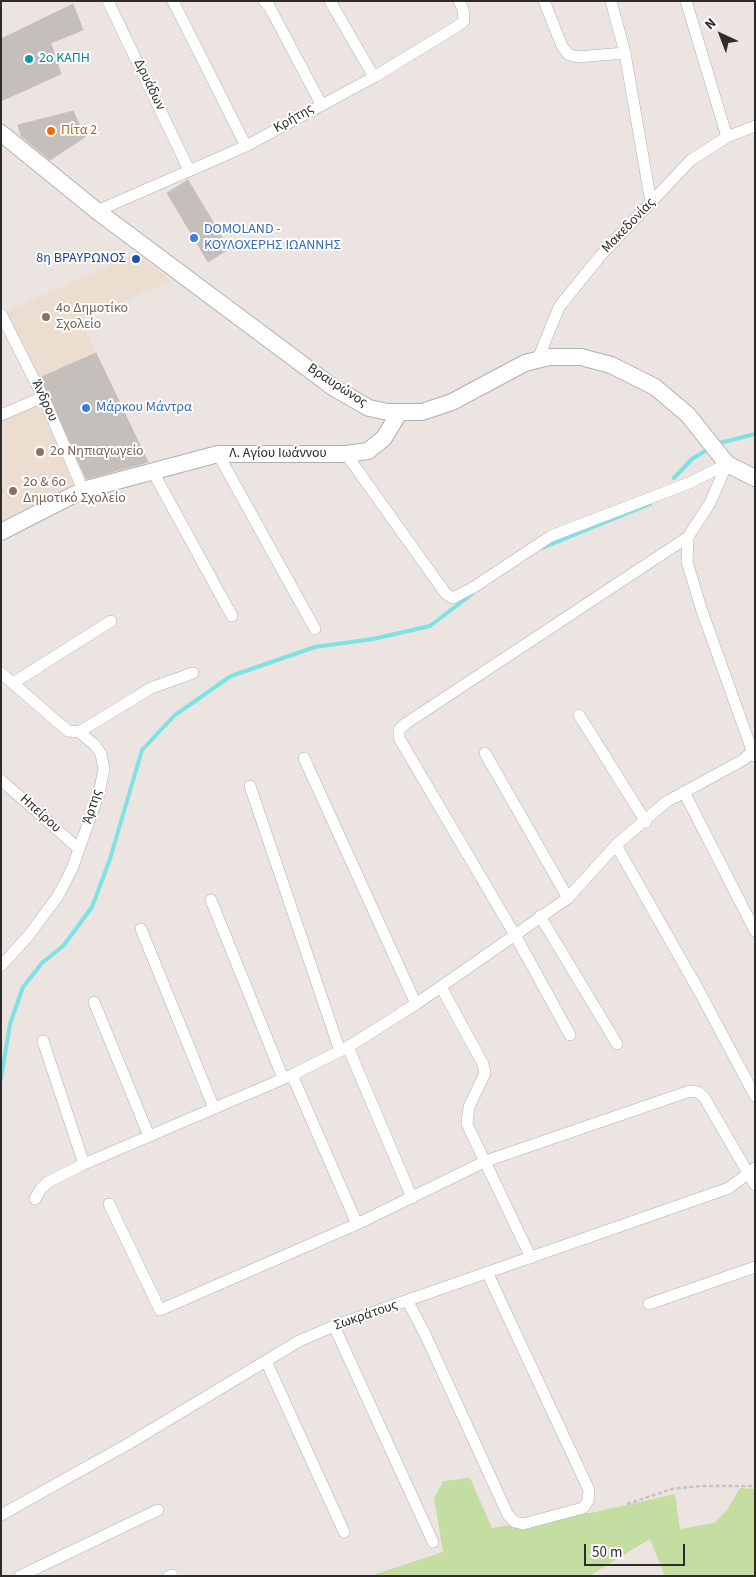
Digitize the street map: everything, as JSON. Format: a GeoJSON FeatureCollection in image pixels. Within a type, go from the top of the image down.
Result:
{"type":"FeatureCollection","features":[{"type":"Feature","properties":{"kind":"main road","name":"Βραυρώνος"},"geometry":{"type":"LineString","coordinates":[[1,133],[97,211],[334,388],[368,408],[399,413],[422,412],[452,402],[525,363],[560,356],[581,357],[612,365],[640,377],[668,396],[688,415],[723,459],[755,478]]}},
{"type":"Feature","properties":{"kind":"main road","name":"Λ. Αγίου Ιωάννου"},"geometry":{"type":"LineString","coordinates":[[1,532],[83,490],[218,454],[346,454],[368,451],[380,444],[399,413]]}},
{"type":"Feature","properties":{"kind":"street","name":"Δρυάδων"},"geometry":{"type":"LineString","coordinates":[[108,1],[189,170]]}},
{"type":"Feature","properties":{"kind":"street"},"geometry":{"type":"LineString","coordinates":[[173,1],[246,146]]}},
{"type":"Feature","properties":{"kind":"street"},"geometry":{"type":"LineString","coordinates":[[264,1],[269,6],[321,104]]}},
{"type":"Feature","properties":{"kind":"street"},"geometry":{"type":"LineString","coordinates":[[330,1],[374,77]]}},
{"type":"Feature","properties":{"kind":"street","name":"Κρήτης"},"geometry":{"type":"LineString","coordinates":[[97,211],[246,146],[374,77],[456,27],[464,20],[464,9],[459,1]]}},
{"type":"Feature","properties":{"kind":"street"},"geometry":{"type":"LineString","coordinates":[[544,1],[562,46],[568,54],[577,57],[625,53]]}},
{"type":"Feature","properties":{"kind":"street"},"geometry":{"type":"LineString","coordinates":[[611,1],[625,53],[650,203]]}},
{"type":"Feature","properties":{"kind":"street"},"geometry":{"type":"LineString","coordinates":[[686,1],[727,137]]}},
{"type":"Feature","properties":{"kind":"street","name":"Μακεδονίας"},"geometry":{"type":"LineString","coordinates":[[538,359],[559,307],[601,255],[692,160],[727,137],[755,126]]}},
{"type":"Feature","properties":{"kind":"street","name":"Άνδρου"},"geometry":{"type":"LineString","coordinates":[[1,314],[43,397],[83,490]]}},
{"type":"Feature","properties":{"kind":"street"},"geometry":{"type":"LineString","coordinates":[[1,415],[43,397]]}},
{"type":"Feature","properties":{"kind":"street"},"geometry":{"type":"LineString","coordinates":[[218,454],[315,629]]}},
{"type":"Feature","properties":{"kind":"street"},"geometry":{"type":"LineString","coordinates":[[346,454],[446,594],[453,598],[474,587],[551,536],[689,483],[723,459]]}},
{"type":"Feature","properties":{"kind":"street"},"geometry":{"type":"LineString","coordinates":[[570,1035],[515,935],[399,738],[398,730],[688,537],[710,504],[723,459]]}},
{"type":"Feature","properties":{"kind":"street"},"geometry":{"type":"LineString","coordinates":[[152,472],[232,616]]}},
{"type":"Feature","properties":{"kind":"street"},"geometry":{"type":"LineString","coordinates":[[36,1199],[40,1190],[48,1182],[84,1164],[287,1077],[344,1049],[416,1004],[568,898],[616,845],[646,822],[666,802],[754,753],[702,611],[687,562],[688,537]]}},
{"type":"Feature","properties":{"kind":"street"},"geometry":{"type":"LineString","coordinates":[[13,683],[111,621]]}},
{"type":"Feature","properties":{"kind":"street"},"geometry":{"type":"LineString","coordinates":[[79,732],[151,688],[193,672]]}},
{"type":"Feature","properties":{"kind":"street","name":"Άρτης"},"geometry":{"type":"LineString","coordinates":[[1,673],[68,731],[79,732],[95,744],[101,754],[104,769],[99,793],[79,849],[58,896],[29,935],[1,966]]}},
{"type":"Feature","properties":{"kind":"street"},"geometry":{"type":"LineString","coordinates":[[579,715],[646,822]]}},
{"type":"Feature","properties":{"kind":"street"},"geometry":{"type":"LineString","coordinates":[[485,753],[568,898]]}},
{"type":"Feature","properties":{"kind":"street"},"geometry":{"type":"LineString","coordinates":[[304,758],[416,1004]]}},
{"type":"Feature","properties":{"kind":"street","name":"Ηπείρου"},"geometry":{"type":"LineString","coordinates":[[1,780],[79,849]]}},
{"type":"Feature","properties":{"kind":"street"},"geometry":{"type":"LineString","coordinates":[[250,786],[344,1049],[412,1198]]}},
{"type":"Feature","properties":{"kind":"street"},"geometry":{"type":"LineString","coordinates":[[684,792],[755,931]]}},
{"type":"Feature","properties":{"kind":"street"},"geometry":{"type":"LineString","coordinates":[[616,845],[699,991],[755,1096]]}},
{"type":"Feature","properties":{"kind":"street"},"geometry":{"type":"LineString","coordinates":[[212,900],[287,1077],[357,1224]]}},
{"type":"Feature","properties":{"kind":"street"},"geometry":{"type":"LineString","coordinates":[[540,916],[617,1044]]}},
{"type":"Feature","properties":{"kind":"street"},"geometry":{"type":"LineString","coordinates":[[141,929],[214,1108]]}},
{"type":"Feature","properties":{"kind":"street"},"geometry":{"type":"LineString","coordinates":[[441,987],[483,1064],[485,1072],[467,1115],[467,1124],[531,1258]]}},
{"type":"Feature","properties":{"kind":"street"},"geometry":{"type":"LineString","coordinates":[[94,1002],[149,1136]]}},
{"type":"Feature","properties":{"kind":"street"},"geometry":{"type":"LineString","coordinates":[[42,1041],[84,1164]]}},
{"type":"Feature","properties":{"kind":"street"},"geometry":{"type":"LineString","coordinates":[[108,1204],[160,1310],[357,1224],[486,1161],[690,1091],[698,1092],[704,1098],[752,1171],[755,1185]]}},
{"type":"Feature","properties":{"kind":"street","name":"Σωκράτους"},"geometry":{"type":"LineString","coordinates":[[1,1516],[128,1444],[299,1341],[334,1326],[408,1302],[487,1272],[729,1188],[752,1171]]}},
{"type":"Feature","properties":{"kind":"street"},"geometry":{"type":"LineString","coordinates":[[649,1304],[755,1267]]}},
{"type":"Feature","properties":{"kind":"street"},"geometry":{"type":"LineString","coordinates":[[408,1302],[433,1350],[508,1515],[516,1522],[523,1524],[583,1508],[588,1501],[589,1490],[487,1272]]}},
{"type":"Feature","properties":{"kind":"street"},"geometry":{"type":"LineString","coordinates":[[334,1326],[433,1542]]}},
{"type":"Feature","properties":{"kind":"street"},"geometry":{"type":"LineString","coordinates":[[266,1361],[344,1532]]}},
{"type":"Feature","properties":{"kind":"street"},"geometry":{"type":"LineString","coordinates":[[20,1576],[158,1510]]}},
{"type":"Feature","properties":{"kind":"path"},"geometry":{"type":"LineString","coordinates":[[627,1504],[672,1489],[700,1486],[755,1486]]}},
{"type":"Feature","properties":{"kind":"shaded area","name":"4ο Δημοτίκο Σχολείο"},"geometry":{"type":"Polygon","coordinates":[[[137,254],[171,281],[81,320],[96,353],[37,378],[2,313],[137,254]]]}},
{"type":"Feature","properties":{"kind":"shaded area","name":"2ο Νηπιαγωγείο"},"geometry":{"type":"Polygon","coordinates":[[[43,397],[83,490],[1,531],[1,415],[43,397]]]}},
{"type":"Feature","properties":{"kind":"green space"},"geometry":{"type":"Polygon","coordinates":[[[470,1478],[492,1528],[595,1512],[675,1494],[680,1529],[714,1523],[727,1510],[740,1488],[755,1489],[755,1576],[665,1576],[650,1539],[589,1576],[370,1576],[443,1552],[434,1498],[443,1481],[470,1478]]]}},
{"type":"Feature","properties":{"kind":"building","name":"2ο ΚΑΠΗ"},"geometry":{"type":"Polygon","coordinates":[[[73,4],[83,30],[51,43],[61,74],[1,101],[1,39],[73,4]]]}},
{"type":"Feature","properties":{"kind":"building","name":"Πίτα 2"},"geometry":{"type":"Polygon","coordinates":[[[73,111],[85,137],[50,160],[21,136],[18,125],[73,111]]]}},
{"type":"Feature","properties":{"kind":"building"},"geometry":{"type":"Polygon","coordinates":[[[188,180],[229,249],[208,262],[167,193],[188,180]]]}},
{"type":"Feature","properties":{"kind":"building","name":"Μάρκου Μάντρα"},"geometry":{"type":"Polygon","coordinates":[[[96,353],[148,462],[86,479],[41,377],[96,353]]]}},
{"type":"Feature","properties":{"kind":"waterway"},"geometry":{"type":"LineString","coordinates":[[716,444],[755,434]]}},
{"type":"Feature","properties":{"kind":"waterway"},"geometry":{"type":"LineString","coordinates":[[674,478],[692,459],[710,448]]}},
{"type":"Feature","properties":{"kind":"waterway"},"geometry":{"type":"LineString","coordinates":[[542,548],[650,504]]}},
{"type":"Feature","properties":{"kind":"waterway"},"geometry":{"type":"LineString","coordinates":[[1,1079],[10,1024],[23,987],[42,963],[64,945],[92,907],[110,859],[142,750],[175,715],[231,676],[315,647],[373,639],[430,626],[472,594]]}},
{"type":"Feature","properties":{"kind":"place","name":"2ο ΚΑΠΗ"},"geometry":{"type":"Point","coordinates":[29,59]}},
{"type":"Feature","properties":{"kind":"place","name":"Πίτα 2"},"geometry":{"type":"Point","coordinates":[51,131]}},
{"type":"Feature","properties":{"kind":"place","name":"DOMOLAND - ΚΟΥΛΟΧΕΡΗΣ ΙΩΑΝΝΗΣ"},"geometry":{"type":"Point","coordinates":[194,238]}},
{"type":"Feature","properties":{"kind":"place","name":"8η ΒΡΑΥΡΩΝΟΣ"},"geometry":{"type":"Point","coordinates":[136,259]}},
{"type":"Feature","properties":{"kind":"place","name":"4ο Δημοτίκο Σχολείο"},"geometry":{"type":"Point","coordinates":[46,317]}},
{"type":"Feature","properties":{"kind":"place","name":"Μάρκου Μάντρα"},"geometry":{"type":"Point","coordinates":[86,408]}},
{"type":"Feature","properties":{"kind":"place","name":"2ο Νηπιαγωγείο"},"geometry":{"type":"Point","coordinates":[40,452]}},
{"type":"Feature","properties":{"kind":"place","name":"2ο & 6ο Δημοτικό Σχολείο"},"geometry":{"type":"Point","coordinates":[13,491]}}]}
